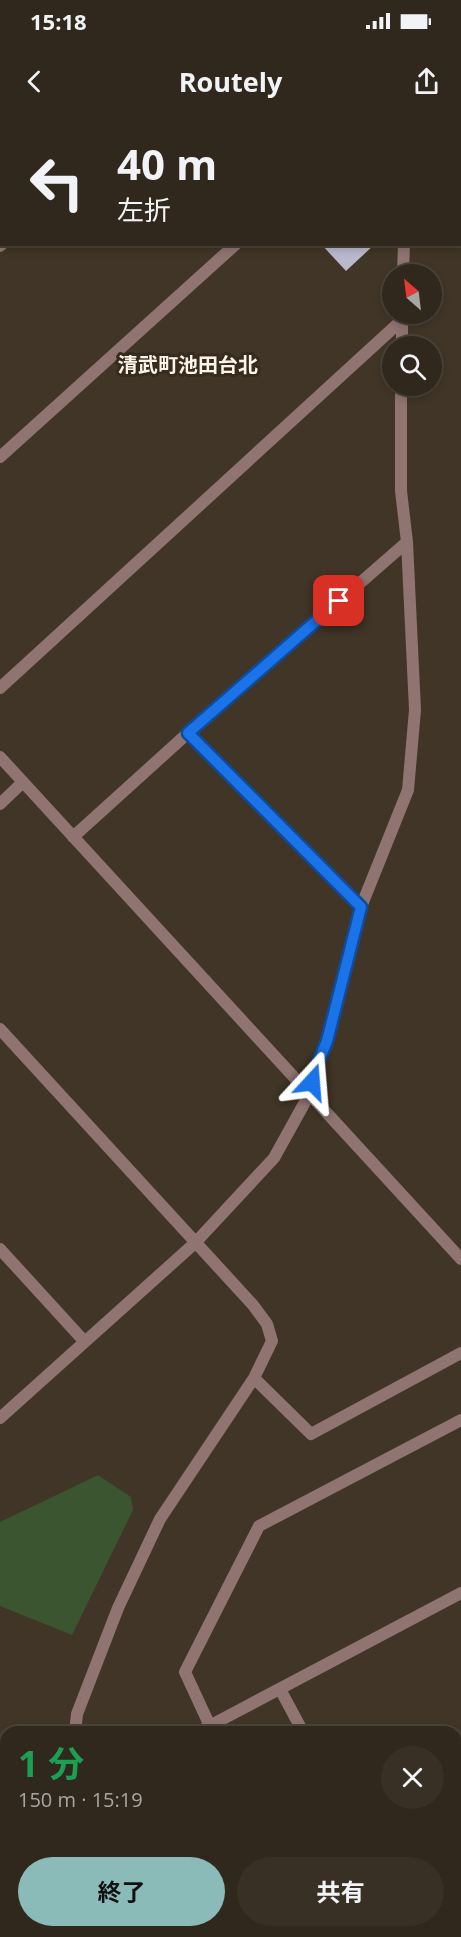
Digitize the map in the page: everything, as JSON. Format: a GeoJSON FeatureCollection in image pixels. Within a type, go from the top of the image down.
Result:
{"type":"FeatureCollection","features":[{"type":"Feature","properties":{"kind":"street"},"geometry":{"type":"LineString","coordinates":[[0,457],[234,246]]}},
{"type":"Feature","properties":{"kind":"street"},"geometry":{"type":"LineString","coordinates":[[403,264],[404,246]]}},
{"type":"Feature","properties":{"kind":"street"},"geometry":{"type":"LineString","coordinates":[[0,688],[394,324]]}},
{"type":"Feature","properties":{"kind":"street"},"geometry":{"type":"LineString","coordinates":[[0,1418],[195,1243],[274,1158],[310,1093],[315,1070],[327,1041],[361,907],[408,790],[415,710],[407,542],[401,491],[401,396]]}},
{"type":"Feature","properties":{"kind":"street"},"geometry":{"type":"LineString","coordinates":[[73,837],[188,733],[407,542]]}},
{"type":"Feature","properties":{"kind":"street"},"geometry":{"type":"LineString","coordinates":[[188,733],[361,907]]}},
{"type":"Feature","properties":{"kind":"street"},"geometry":{"type":"LineString","coordinates":[[0,757],[461,1259]]}},
{"type":"Feature","properties":{"kind":"street"},"geometry":{"type":"LineString","coordinates":[[0,804],[23,782]]}},
{"type":"Feature","properties":{"kind":"street"},"geometry":{"type":"LineString","coordinates":[[0,1029],[253,1305],[267,1324],[272,1341],[254,1378],[160,1519],[114,1619],[77,1714],[76,1726]]}},
{"type":"Feature","properties":{"kind":"street"},"geometry":{"type":"LineString","coordinates":[[0,1249],[84,1341]]}},
{"type":"Feature","properties":{"kind":"street"},"geometry":{"type":"LineString","coordinates":[[254,1378],[311,1434],[461,1353]]}},
{"type":"Feature","properties":{"kind":"street"},"geometry":{"type":"LineString","coordinates":[[461,1420],[259,1526],[185,1672],[210,1726],[461,1593]]}},
{"type":"Feature","properties":{"kind":"street"},"geometry":{"type":"LineString","coordinates":[[280,1689],[300,1726]]}},
{"type":"Feature","properties":{"kind":"green space"},"geometry":{"type":"Polygon","coordinates":[[[98,1475],[131,1497],[133,1510],[72,1635],[0,1606],[0,1522],[98,1475]]]}},
{"type":"Feature","properties":{"kind":"building"},"geometry":{"type":"Polygon","coordinates":[[[323,246],[373,246],[346,271],[323,246]]]}},
{"type":"Feature","properties":{"kind":"district","name":"清武町池田台北"},"geometry":{"type":"Point","coordinates":[188,365]}},
{"type":"Feature","properties":{"kind":"route"},"geometry":{"type":"LineString","coordinates":[[312,1082],[327,1041],[361,907],[188,733],[339,601]]}}]}
